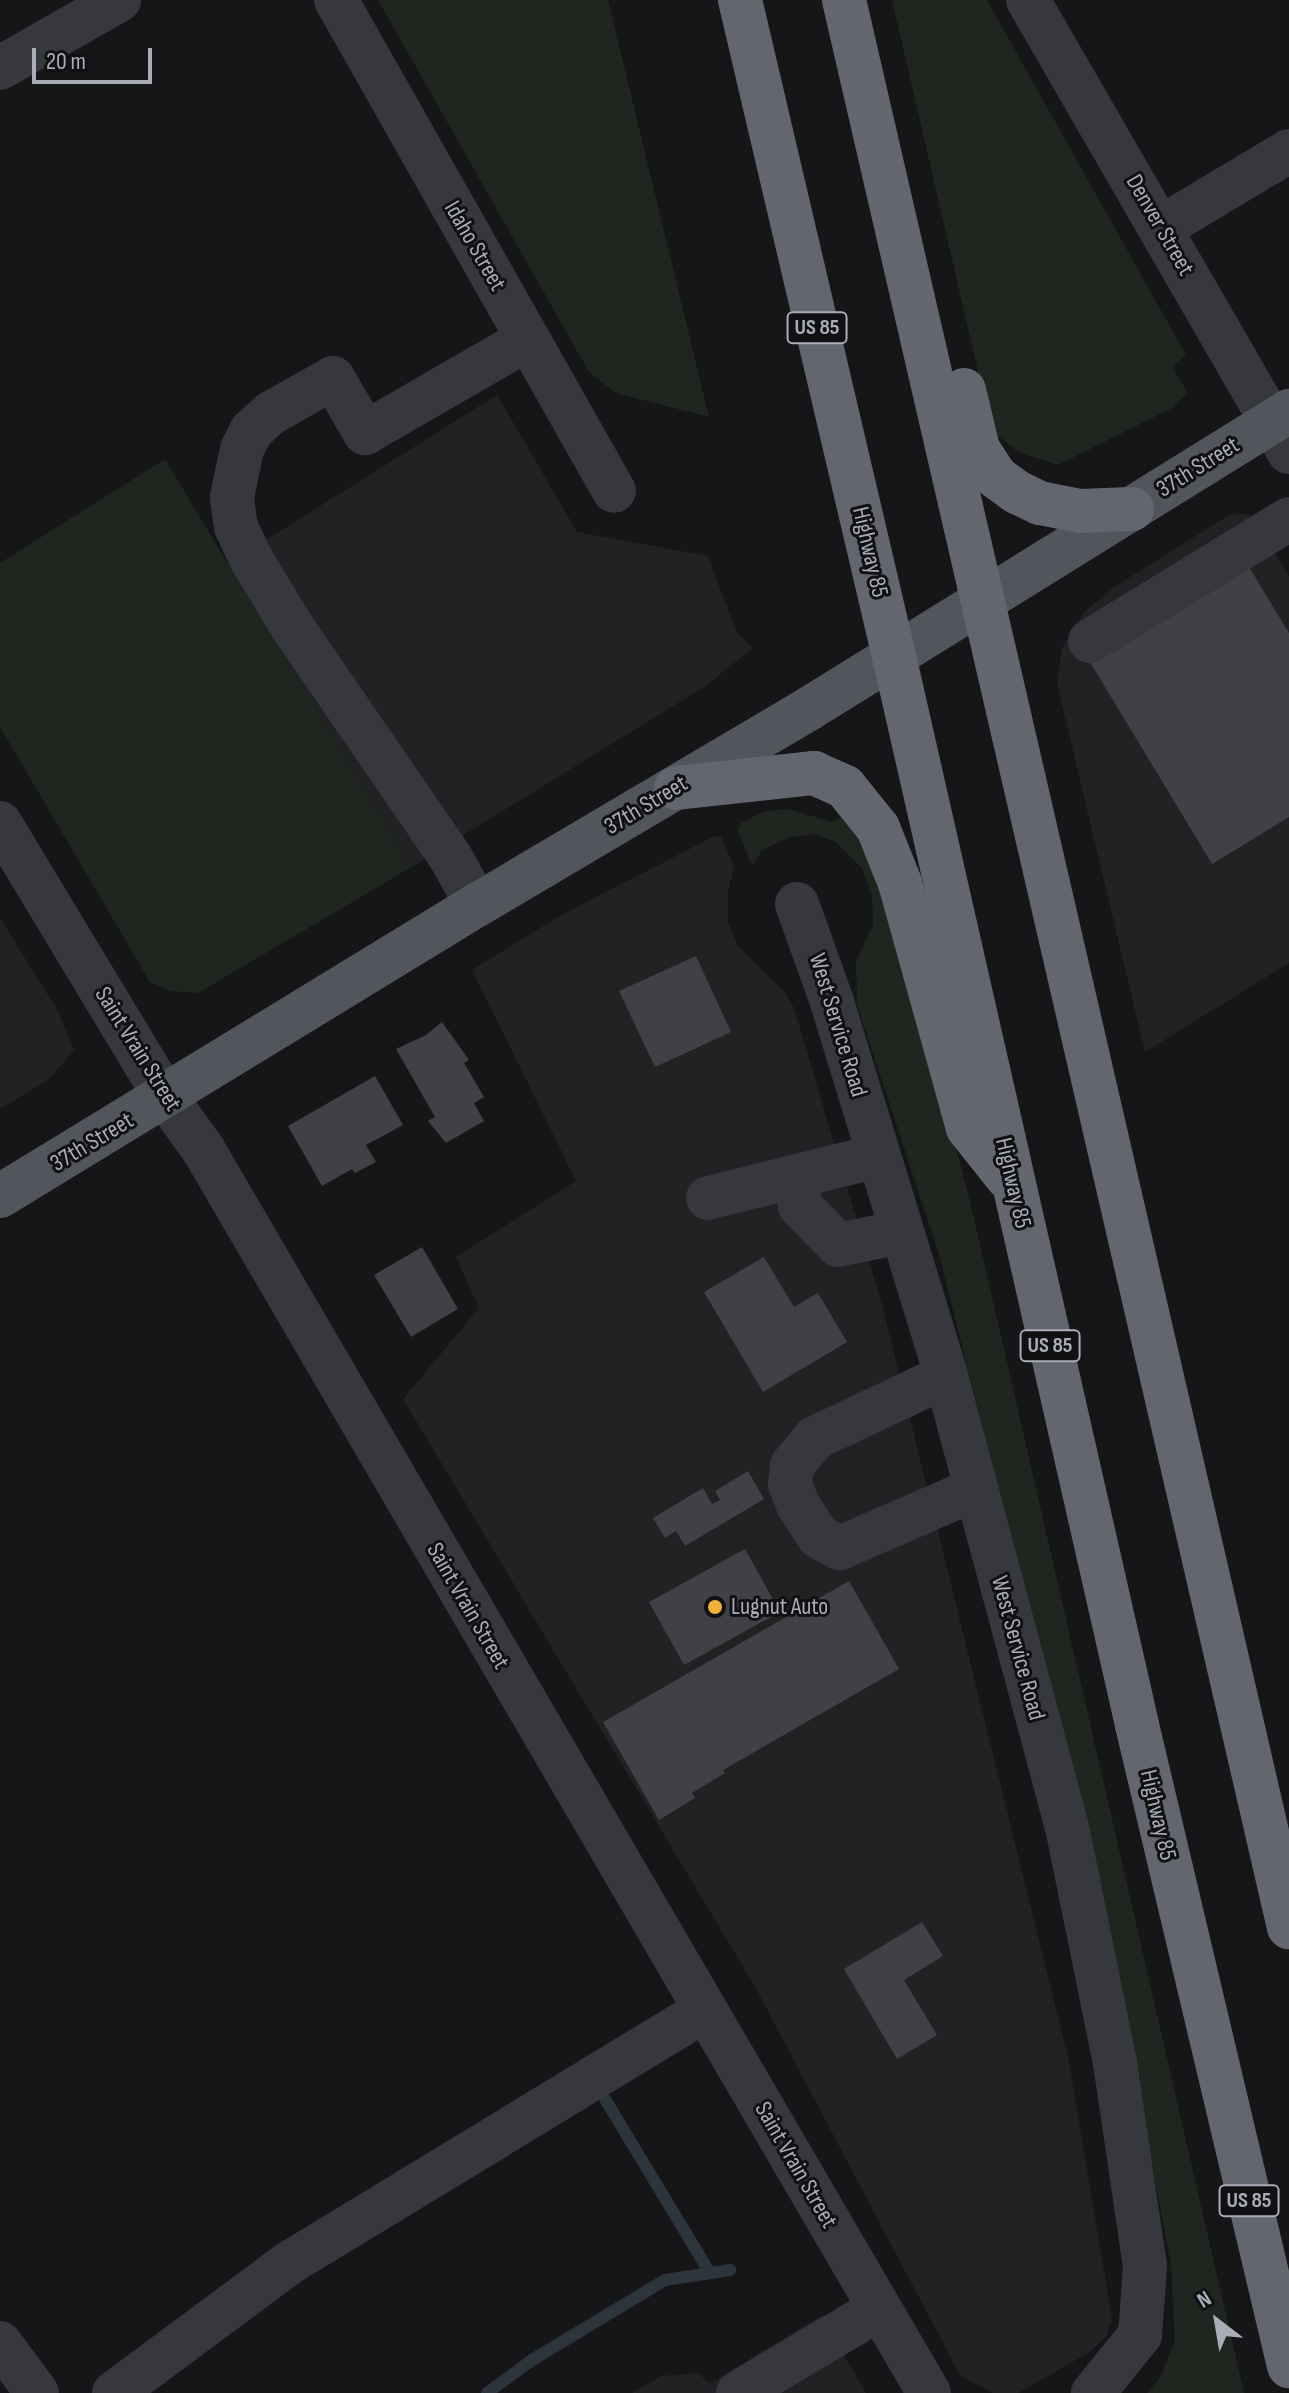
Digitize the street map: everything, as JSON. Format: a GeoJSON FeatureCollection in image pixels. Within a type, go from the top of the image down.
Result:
{"type":"FeatureCollection","features":[{"type":"Feature","properties":{"kind":"highway","name":"Highway 85"},"geometry":{"type":"LineString","coordinates":[[740,0],[894,656],[1144,1756],[1289,2366]]}},
{"type":"Feature","properties":{"kind":"highway"},"geometry":{"type":"LineString","coordinates":[[844,0],[1289,1927]]}},
{"type":"Feature","properties":{"kind":"highway"},"geometry":{"type":"LineString","coordinates":[[871,0],[978,449],[996,477],[1040,503],[1080,511],[1132,509]]}},
{"type":"Feature","properties":{"kind":"highway"},"geometry":{"type":"LineString","coordinates":[[676,788],[814,773],[845,787],[878,828],[900,883],[968,1128],[1014,1186]]}},
{"type":"Feature","properties":{"kind":"main road","name":"37th Street"},"geometry":{"type":"LineString","coordinates":[[0,1196],[1132,509],[1283,428]]}},
{"type":"Feature","properties":{"kind":"street"},"geometry":{"type":"LineString","coordinates":[[0,68],[119,0]]}},
{"type":"Feature","properties":{"kind":"street","name":"Idaho Street"},"geometry":{"type":"LineString","coordinates":[[336,0],[614,491]]}},
{"type":"Feature","properties":{"kind":"street","name":"Denver Street"},"geometry":{"type":"LineString","coordinates":[[1028,0],[1283,428]]}},
{"type":"Feature","properties":{"kind":"street"},"geometry":{"type":"LineString","coordinates":[[1162,227],[1289,151]]}},
{"type":"Feature","properties":{"kind":"street"},"geometry":{"type":"LineString","coordinates":[[477,905],[451,858],[291,625],[251,559],[236,527],[232,497],[242,449],[251,431],[271,413],[333,378],[365,433],[528,339]]}},
{"type":"Feature","properties":{"kind":"street"},"geometry":{"type":"LineString","coordinates":[[1090,641],[1289,519]]}},
{"type":"Feature","properties":{"kind":"street","name":"Saint Vrain Street"},"geometry":{"type":"LineString","coordinates":[[0,823],[166,1098],[203,1149],[929,2393]]}},
{"type":"Feature","properties":{"kind":"street","name":"West Service Road"},"geometry":{"type":"LineString","coordinates":[[797,904],[832,1002],[946,1376],[1067,1827],[1115,2063],[1145,2266],[1140,2335],[1093,2393]]}},
{"type":"Feature","properties":{"kind":"street"},"geometry":{"type":"LineString","coordinates":[[708,1198],[878,1156]]}},
{"type":"Feature","properties":{"kind":"street"},"geometry":{"type":"LineString","coordinates":[[796,1176],[800,1206],[838,1245],[901,1232]]}},
{"type":"Feature","properties":{"kind":"street"},"geometry":{"type":"LineString","coordinates":[[946,1376],[815,1438],[792,1465],[790,1484],[798,1505],[819,1537],[840,1548],[976,1489]]}},
{"type":"Feature","properties":{"kind":"street"},"geometry":{"type":"LineString","coordinates":[[114,2393],[289,2263],[705,2010]]}},
{"type":"Feature","properties":{"kind":"street"},"geometry":{"type":"LineString","coordinates":[[738,2393],[879,2309]]}},
{"type":"Feature","properties":{"kind":"street"},"geometry":{"type":"LineString","coordinates":[[0,2343],[37,2393]]}},
{"type":"Feature","properties":{"kind":"shaded area"},"geometry":{"type":"Polygon","coordinates":[[[378,0],[608,0],[709,417],[616,393],[589,372],[378,0]]]}},
{"type":"Feature","properties":{"kind":"shaded area"},"geometry":{"type":"Polygon","coordinates":[[[892,0],[987,0],[1186,355],[1172,367],[1188,393],[1172,408],[1058,465],[1021,453],[992,432],[892,0]]]}},
{"type":"Feature","properties":{"kind":"shaded area"},"geometry":{"type":"Polygon","coordinates":[[[497,395],[577,532],[708,556],[736,631],[753,648],[704,687],[410,868],[226,565],[497,395]]]}},
{"type":"Feature","properties":{"kind":"shaded area"},"geometry":{"type":"Polygon","coordinates":[[[165,459],[410,868],[198,993],[171,991],[150,982],[0,727],[0,563],[165,459]]]}},
{"type":"Feature","properties":{"kind":"shaded area"},"geometry":{"type":"Polygon","coordinates":[[[1247,514],[1255,519],[1289,577],[1289,963],[1145,1052],[1057,684],[1062,648],[1085,611],[1111,589],[1229,515],[1247,514]]]}},
{"type":"Feature","properties":{"kind":"shaded area"},"geometry":{"type":"Polygon","coordinates":[[[788,809],[832,822],[841,818],[856,834],[891,908],[969,1197],[1244,2393],[1147,2393],[1160,2378],[1175,2340],[1171,2265],[1106,1919],[939,1254],[857,1005],[856,962],[873,924],[872,896],[862,868],[836,842],[813,834],[787,838],[762,850],[752,866],[738,831],[741,823],[763,812],[788,809]]]}},
{"type":"Feature","properties":{"kind":"shaded area"},"geometry":{"type":"Polygon","coordinates":[[[715,836],[721,837],[734,866],[728,892],[728,922],[738,946],[784,991],[794,1008],[882,1305],[1069,2062],[1112,2319],[1106,2337],[1088,2353],[1018,2393],[993,2393],[960,2375],[753,1983],[403,1399],[479,1308],[456,1257],[576,1181],[472,970],[563,914],[715,836]]]}},
{"type":"Feature","properties":{"kind":"shaded area"},"geometry":{"type":"Polygon","coordinates":[[[0,918],[58,1011],[74,1050],[49,1079],[0,1109],[0,918]]]}},
{"type":"Feature","properties":{"kind":"shaded area"},"geometry":{"type":"Polygon","coordinates":[[[821,2316],[866,2393],[632,2393],[661,2376],[699,2373],[709,2384],[821,2316]]]}},
{"type":"Feature","properties":{"kind":"building"},"geometry":{"type":"Polygon","coordinates":[[[1249,567],[1289,633],[1289,817],[1212,864],[1090,662],[1249,567]]]}},
{"type":"Feature","properties":{"kind":"building"},"geometry":{"type":"Polygon","coordinates":[[[696,956],[731,1032],[655,1067],[619,991],[696,956]]]}},
{"type":"Feature","properties":{"kind":"building"},"geometry":{"type":"Polygon","coordinates":[[[442,1022],[469,1060],[464,1063],[484,1097],[474,1103],[484,1121],[446,1143],[428,1121],[435,1117],[396,1049],[426,1035],[442,1022]]]}},
{"type":"Feature","properties":{"kind":"building"},"geometry":{"type":"Polygon","coordinates":[[[375,1076],[403,1125],[366,1145],[376,1162],[355,1173],[352,1169],[322,1186],[288,1126],[375,1076]]]}},
{"type":"Feature","properties":{"kind":"building"},"geometry":{"type":"Polygon","coordinates":[[[422,1247],[458,1309],[411,1337],[374,1275],[422,1247]]]}},
{"type":"Feature","properties":{"kind":"building"},"geometry":{"type":"Polygon","coordinates":[[[764,1257],[794,1307],[818,1293],[847,1342],[763,1392],[704,1292],[764,1257]]]}},
{"type":"Feature","properties":{"kind":"building"},"geometry":{"type":"Polygon","coordinates":[[[748,1471],[764,1499],[685,1546],[676,1531],[665,1538],[653,1518],[703,1488],[712,1504],[720,1500],[715,1491],[748,1471]]]}},
{"type":"Feature","properties":{"kind":"building","name":"Lugnut Auto"},"geometry":{"type":"Polygon","coordinates":[[[745,1549],[780,1612],[684,1665],[649,1602],[745,1549]]]}},
{"type":"Feature","properties":{"kind":"building"},"geometry":{"type":"Polygon","coordinates":[[[849,1581],[899,1669],[723,1770],[725,1773],[692,1793],[695,1798],[659,1820],[603,1722],[849,1581]]]}},
{"type":"Feature","properties":{"kind":"building"},"geometry":{"type":"Polygon","coordinates":[[[922,1922],[943,1956],[904,1980],[937,2035],[897,2059],[844,1969],[922,1922]]]}},
{"type":"Feature","properties":{"kind":"waterway"},"geometry":{"type":"LineString","coordinates":[[605,2099],[710,2273]]}},
{"type":"Feature","properties":{"kind":"waterway"},"geometry":{"type":"LineString","coordinates":[[487,2393],[532,2360],[665,2280],[730,2270]]}},
{"type":"Feature","properties":{"kind":"place","name":"Lugnut Auto"},"geometry":{"type":"Point","coordinates":[715,1607]}}]}
